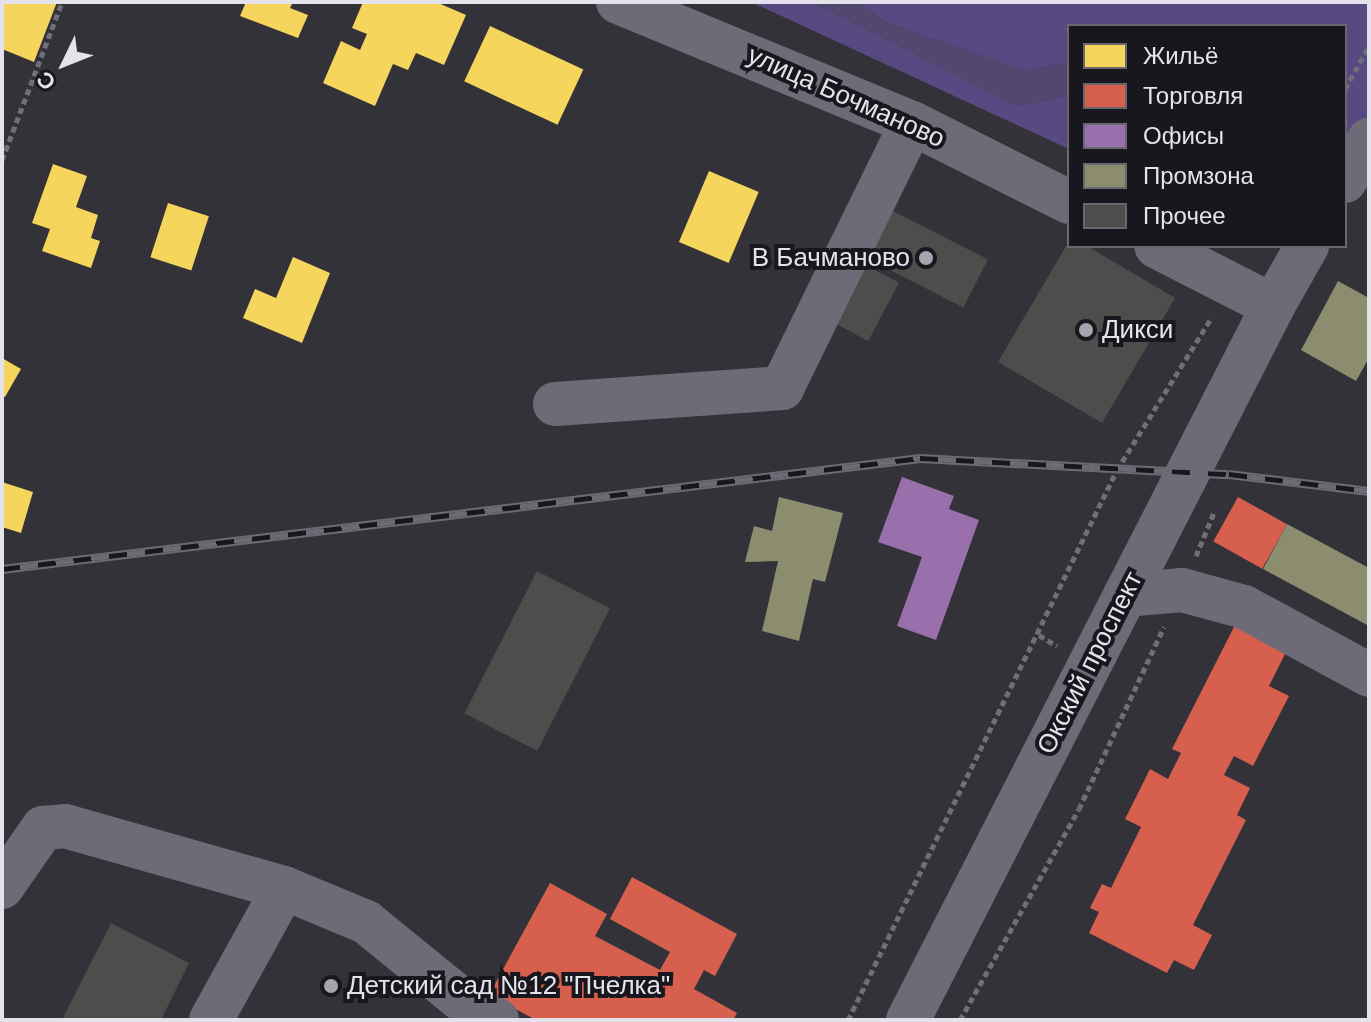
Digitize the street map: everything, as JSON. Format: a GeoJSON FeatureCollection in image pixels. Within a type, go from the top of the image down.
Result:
{"type":"FeatureCollection","features":[{"type":"Feature","properties":{"kind":"main road","name":"улица Бочманово"},"geometry":{"type":"LineString","coordinates":[[626,3],[912,123],[1067,201]]}},
{"type":"Feature","properties":{"kind":"main road"},"geometry":{"type":"LineString","coordinates":[[1160,248],[1273,306]]}},
{"type":"Feature","properties":{"kind":"main road","name":"Окский проспект"},"geometry":{"type":"LineString","coordinates":[[908,1020],[1273,306]]}},
{"type":"Feature","properties":{"kind":"street"},"geometry":{"type":"LineString","coordinates":[[555,404],[782,388],[912,123]]}},
{"type":"Feature","properties":{"kind":"street"},"geometry":{"type":"LineString","coordinates":[[1347,178],[1369,140]]}},
{"type":"Feature","properties":{"kind":"street"},"geometry":{"type":"LineString","coordinates":[[1273,306],[1306,248]]}},
{"type":"Feature","properties":{"kind":"street"},"geometry":{"type":"LineString","coordinates":[[1125,595],[1182,590],[1244,607],[1369,675]]}},
{"type":"Feature","properties":{"kind":"street"},"geometry":{"type":"LineString","coordinates":[[2,887],[43,828],[65,826],[284,888],[366,922],[467,1004],[497,1020]]}},
{"type":"Feature","properties":{"kind":"street"},"geometry":{"type":"LineString","coordinates":[[211,1020],[284,888]]}},
{"type":"Feature","properties":{"kind":"path"},"geometry":{"type":"LineString","coordinates":[[2,160],[62,2]]}},
{"type":"Feature","properties":{"kind":"path"},"geometry":{"type":"LineString","coordinates":[[1347,85],[1369,46]]}},
{"type":"Feature","properties":{"kind":"path"},"geometry":{"type":"LineString","coordinates":[[848,1020],[1117,470],[1232,285]]}},
{"type":"Feature","properties":{"kind":"path"},"geometry":{"type":"LineString","coordinates":[[960,1020],[1079,809],[1182,590],[1217,503]]}},
{"type":"Feature","properties":{"kind":"shaded area"},"geometry":{"type":"Polygon","coordinates":[[[751,2],[812,2],[1019,106],[1067,95],[1067,148],[751,2]]]}},
{"type":"Feature","properties":{"kind":"shaded area"},"geometry":{"type":"Polygon","coordinates":[[[812,2],[859,2],[883,21],[1024,71],[1067,62],[1067,95],[1019,106],[812,2]]]}},
{"type":"Feature","properties":{"kind":"shaded area"},"geometry":{"type":"Polygon","coordinates":[[[859,2],[1369,2],[1369,114],[1347,152],[1347,24],[1067,24],[1067,62],[1024,71],[883,21],[859,2]]]}},
{"type":"Feature","properties":{"kind":"building: Жильё"},"geometry":{"type":"Polygon","coordinates":[[[2,2],[57,2],[34,62],[2,49],[2,2]]]}},
{"type":"Feature","properties":{"kind":"building: Жильё"},"geometry":{"type":"Polygon","coordinates":[[[246,2],[293,2],[290,8],[308,15],[298,38],[240,16],[246,2]]]}},
{"type":"Feature","properties":{"kind":"building: Жильё"},"geometry":{"type":"Polygon","coordinates":[[[363,2],[436,2],[466,15],[444,65],[416,53],[408,70],[393,64],[375,106],[323,83],[341,41],[360,50],[367,34],[352,28],[363,2]]]}},
{"type":"Feature","properties":{"kind":"building: Жильё"},"geometry":{"type":"Polygon","coordinates":[[[490,26],[583,70],[558,125],[464,81],[490,26]]]}},
{"type":"Feature","properties":{"kind":"building: Жильё"},"geometry":{"type":"Polygon","coordinates":[[[53,164],[87,176],[76,207],[98,215],[91,238],[100,241],[91,268],[42,251],[50,229],[32,223],[53,164]]]}},
{"type":"Feature","properties":{"kind":"building: Жильё"},"geometry":{"type":"Polygon","coordinates":[[[709,171],[759,192],[729,263],[679,242],[709,171]]]}},
{"type":"Feature","properties":{"kind":"building: Жильё"},"geometry":{"type":"Polygon","coordinates":[[[168,203],[209,216],[191,270],[150,257],[168,203]]]}},
{"type":"Feature","properties":{"kind":"building: Жильё"},"geometry":{"type":"Polygon","coordinates":[[[293,257],[330,273],[302,343],[243,318],[255,289],[276,298],[293,257]]]}},
{"type":"Feature","properties":{"kind":"building: Жильё"},"geometry":{"type":"Polygon","coordinates":[[[2,358],[21,369],[5,397],[2,396],[2,358]]]}},
{"type":"Feature","properties":{"kind":"building: Жильё"},"geometry":{"type":"Polygon","coordinates":[[[2,482],[33,492],[21,533],[2,527],[2,482]]]}},
{"type":"Feature","properties":{"kind":"building: Торговля"},"geometry":{"type":"Polygon","coordinates":[[[1238,497],[1287,524],[1262,569],[1213,542],[1238,497]]]}},
{"type":"Feature","properties":{"kind":"building: Торговля"},"geometry":{"type":"Polygon","coordinates":[[[1236,623],[1287,650],[1269,686],[1289,696],[1253,766],[1234,756],[1224,775],[1250,788],[1237,815],[1246,820],[1193,925],[1212,935],[1194,970],[1174,960],[1167,973],[1089,933],[1099,912],[1090,908],[1102,884],[1111,888],[1141,827],[1125,819],[1150,769],[1168,779],[1181,753],[1172,749],[1236,623]]]}},
{"type":"Feature","properties":{"kind":"building: Торговля"},"geometry":{"type":"Polygon","coordinates":[[[632,877],[737,934],[715,976],[704,970],[694,989],[737,1013],[733,1020],[536,1020],[489,995],[550,883],[607,914],[595,936],[660,970],[670,952],[610,919],[632,877]]]}},
{"type":"Feature","properties":{"kind":"building: Офисы"},"geometry":{"type":"Polygon","coordinates":[[[902,477],[954,496],[949,509],[979,520],[936,640],[897,626],[922,557],[878,542],[902,477]]]}},
{"type":"Feature","properties":{"kind":"building: Промзона"},"geometry":{"type":"Polygon","coordinates":[[[1338,281],[1369,298],[1369,358],[1356,381],[1301,350],[1338,281]]]}},
{"type":"Feature","properties":{"kind":"building: Промзона"},"geometry":{"type":"Polygon","coordinates":[[[779,497],[843,513],[825,582],[813,579],[799,641],[762,631],[778,561],[745,562],[754,526],[772,531],[779,497]]]}},
{"type":"Feature","properties":{"kind":"building: Промзона"},"geometry":{"type":"Polygon","coordinates":[[[1287,524],[1369,568],[1369,626],[1263,569],[1287,524]]]}},
{"type":"Feature","properties":{"kind":"building: Прочее","name":"В Бачманово"},"geometry":{"type":"Polygon","coordinates":[[[889,209],[988,259],[963,308],[864,257],[889,209]]]}},
{"type":"Feature","properties":{"kind":"building: Прочее","name":"Дикси"},"geometry":{"type":"Polygon","coordinates":[[[1067,244],[1067,248],[1090,248],[1175,298],[1102,423],[998,362],[1067,244]]]}},
{"type":"Feature","properties":{"kind":"building: Прочее"},"geometry":{"type":"Polygon","coordinates":[[[862,263],[899,283],[868,341],[831,321],[862,263]]]}},
{"type":"Feature","properties":{"kind":"building: Прочее"},"geometry":{"type":"Polygon","coordinates":[[[537,571],[610,608],[537,751],[464,714],[537,571]]]}},
{"type":"Feature","properties":{"kind":"building: Прочее"},"geometry":{"type":"Polygon","coordinates":[[[111,923],[189,963],[161,1020],[62,1020],[111,923]]]}},
{"type":"Feature","properties":{"kind":"railway"},"geometry":{"type":"LineString","coordinates":[[2,569],[920,458],[1229,474],[1369,491]]}},
{"type":"Feature","properties":{"kind":"place","name":"В Бачманово"},"geometry":{"type":"Point","coordinates":[926,258]}},
{"type":"Feature","properties":{"kind":"place","name":"Дикси"},"geometry":{"type":"Point","coordinates":[1086,330]}},
{"type":"Feature","properties":{"kind":"place","name":"Детский сад №12 \"Пчелка\""},"geometry":{"type":"Point","coordinates":[331,986]}}]}
